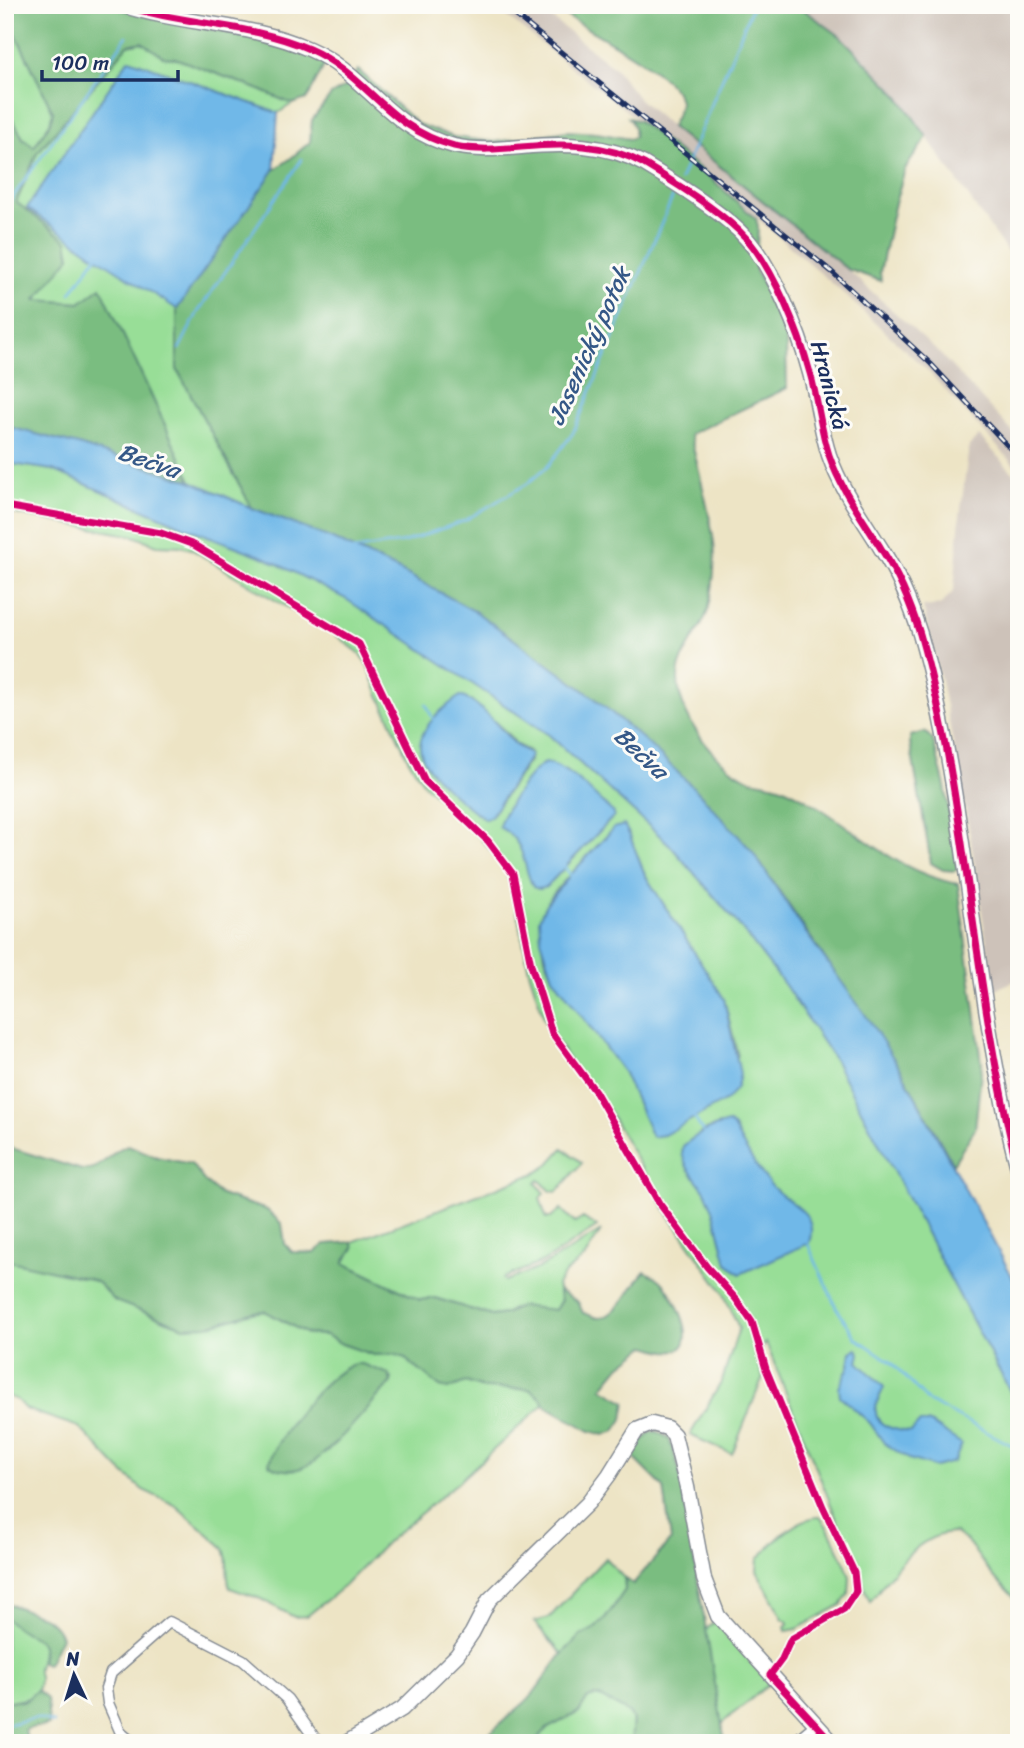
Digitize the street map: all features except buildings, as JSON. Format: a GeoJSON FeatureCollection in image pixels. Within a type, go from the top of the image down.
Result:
{"type":"FeatureCollection","features":[{"type":"Feature","properties":{"kind":"street","name":"Hranická"},"geometry":{"type":"LineString","coordinates":[[122,5],[147,13],[279,38],[312,50],[349,74],[404,123],[416,131],[453,145],[495,149],[559,144],[596,147],[626,156],[677,186],[735,227],[747,239],[768,270],[804,353],[828,452],[840,482],[894,569],[919,632],[952,789],[992,1043],[1019,1171]]}},
{"type":"Feature","properties":{"kind":"street"},"geometry":{"type":"LineString","coordinates":[[346,1743],[402,1709],[457,1655],[489,1600],[588,1503],[637,1430],[652,1424],[667,1428],[674,1435],[687,1486],[704,1579],[718,1616],[833,1743]]}},
{"type":"Feature","properties":{"kind":"street"},"geometry":{"type":"LineString","coordinates":[[132,1743],[121,1733],[108,1703],[106,1688],[111,1673],[169,1622],[243,1660],[287,1699],[318,1743]]}},
{"type":"Feature","properties":{"kind":"street"},"geometry":{"type":"LineString","coordinates":[[793,1743],[816,1724]]}},
{"type":"Feature","properties":{"kind":"shaded area"},"geometry":{"type":"Polygon","coordinates":[[[492,5],[535,5],[616,69],[638,98],[671,127],[847,269],[940,354],[1019,439],[1019,470],[926,369],[833,284],[699,168],[492,5]]]}},
{"type":"Feature","properties":{"kind":"shaded area"},"geometry":{"type":"Polygon","coordinates":[[[797,5],[1019,5],[1019,269],[896,93],[840,36],[797,5]]]}},
{"type":"Feature","properties":{"kind":"shaded area"},"geometry":{"type":"Polygon","coordinates":[[[979,436],[1019,479],[1019,979],[994,990],[968,822],[941,680],[923,607],[940,605],[954,591],[969,446],[979,436]]]}},
{"type":"Feature","properties":{"kind":"green space"},"geometry":{"type":"Polygon","coordinates":[[[5,5],[109,5],[150,17],[272,41],[310,54],[325,64],[307,99],[292,104],[175,58],[164,57],[142,42],[128,45],[37,153],[16,202],[67,241],[70,257],[36,300],[80,303],[101,287],[191,481],[78,445],[5,426],[5,106],[23,138],[34,147],[50,123],[53,112],[5,11],[5,5]]]}},
{"type":"Feature","properties":{"kind":"green space"},"geometry":{"type":"Polygon","coordinates":[[[550,5],[797,5],[840,36],[896,93],[927,137],[905,169],[880,272],[881,281],[847,269],[671,127],[680,102],[675,90],[662,77],[623,49],[550,5]]]}},
{"type":"Feature","properties":{"kind":"green space"},"geometry":{"type":"Polygon","coordinates":[[[5,11],[53,112],[50,123],[34,147],[23,138],[5,106],[5,11]]]}},
{"type":"Feature","properties":{"kind":"green space"},"geometry":{"type":"Polygon","coordinates":[[[142,42],[164,57],[175,58],[292,104],[278,113],[129,59],[27,208],[177,309],[177,369],[252,508],[191,481],[101,288],[80,303],[35,300],[70,257],[67,241],[16,203],[37,153],[128,45],[142,42]]]}},
{"type":"Feature","properties":{"kind":"green space"},"geometry":{"type":"Polygon","coordinates":[[[358,70],[418,124],[454,137],[495,142],[567,131],[630,139],[634,137],[634,132],[629,118],[639,121],[699,168],[756,219],[756,271],[778,313],[786,341],[787,388],[690,434],[715,550],[709,606],[682,659],[678,678],[680,692],[690,721],[699,735],[731,769],[747,778],[779,786],[797,794],[896,860],[935,878],[958,884],[982,1063],[975,1129],[953,1164],[901,1070],[752,851],[698,792],[644,740],[593,697],[476,612],[399,570],[330,538],[252,508],[177,369],[177,309],[274,170],[310,142],[312,120],[331,95],[348,85],[358,70]]]}},
{"type":"Feature","properties":{"kind":"green space"},"geometry":{"type":"Polygon","coordinates":[[[5,463],[53,470],[187,528],[266,558],[347,599],[549,735],[669,844],[737,923],[785,985],[834,1059],[1019,1408],[1019,1602],[993,1576],[966,1540],[955,1533],[928,1540],[917,1548],[896,1568],[870,1602],[766,1343],[756,1355],[763,1377],[732,1454],[690,1435],[722,1381],[739,1328],[723,1292],[670,1217],[605,1105],[570,1062],[546,1024],[529,971],[515,900],[506,871],[476,833],[424,784],[408,759],[369,667],[359,653],[326,627],[283,605],[191,549],[157,545],[134,536],[5,512],[5,463]],[[471,700],[448,706],[435,718],[423,758],[453,793],[485,819],[491,816],[531,755],[471,700]],[[567,771],[515,797],[500,822],[512,834],[525,857],[533,887],[539,889],[546,887],[614,816],[567,771]],[[629,834],[600,843],[546,904],[539,920],[545,958],[553,977],[624,1073],[652,1136],[738,1056],[724,999],[645,875],[629,834]],[[719,1125],[701,1132],[687,1167],[705,1191],[714,1212],[727,1263],[778,1192],[753,1162],[734,1128],[719,1125]]]}},
{"type":"Feature","properties":{"kind":"green space"},"geometry":{"type":"Polygon","coordinates":[[[925,732],[933,740],[945,786],[958,867],[955,871],[943,870],[931,863],[910,743],[910,736],[925,732]]]}},
{"type":"Feature","properties":{"kind":"green space"},"geometry":{"type":"Polygon","coordinates":[[[128,1145],[157,1157],[191,1164],[206,1183],[221,1195],[267,1210],[282,1224],[285,1244],[292,1252],[314,1253],[325,1244],[352,1242],[354,1248],[344,1263],[420,1300],[435,1298],[492,1316],[505,1314],[521,1306],[555,1310],[561,1300],[558,1290],[578,1302],[583,1313],[599,1318],[618,1306],[645,1271],[660,1280],[671,1295],[682,1317],[686,1339],[682,1347],[674,1351],[646,1346],[620,1366],[602,1388],[626,1402],[623,1419],[615,1431],[604,1435],[590,1431],[546,1406],[541,1398],[529,1389],[483,1388],[466,1382],[448,1389],[440,1387],[403,1357],[394,1354],[374,1355],[342,1344],[326,1335],[307,1334],[265,1311],[208,1326],[184,1327],[115,1301],[98,1283],[90,1279],[5,1260],[5,1146],[82,1170],[96,1167],[128,1145]]]}},
{"type":"Feature","properties":{"kind":"green space"},"geometry":{"type":"Polygon","coordinates":[[[563,1148],[582,1163],[557,1192],[551,1191],[539,1180],[536,1183],[545,1193],[540,1198],[546,1218],[551,1218],[561,1209],[575,1223],[583,1218],[597,1227],[543,1262],[503,1278],[505,1281],[539,1268],[601,1231],[584,1258],[566,1272],[557,1285],[561,1300],[555,1310],[512,1309],[505,1314],[492,1316],[435,1298],[420,1300],[344,1263],[354,1248],[352,1242],[536,1173],[547,1166],[563,1148]]]}},
{"type":"Feature","properties":{"kind":"green space"},"geometry":{"type":"Polygon","coordinates":[[[5,1260],[90,1279],[98,1283],[115,1301],[175,1324],[265,1311],[307,1334],[326,1335],[342,1344],[374,1355],[394,1354],[403,1357],[432,1380],[466,1382],[483,1388],[529,1389],[541,1398],[544,1404],[388,1541],[344,1586],[307,1616],[294,1617],[261,1599],[230,1588],[223,1547],[175,1505],[143,1490],[79,1427],[25,1409],[17,1400],[5,1395],[5,1260]],[[345,1368],[290,1423],[270,1459],[355,1421],[392,1378],[345,1368]]]}},
{"type":"Feature","properties":{"kind":"green space"},"geometry":{"type":"Polygon","coordinates":[[[354,1364],[362,1364],[389,1374],[391,1382],[345,1434],[315,1461],[292,1470],[279,1469],[269,1464],[282,1437],[304,1407],[330,1380],[354,1364]]]}},
{"type":"Feature","properties":{"kind":"green space"},"geometry":{"type":"Polygon","coordinates":[[[656,1431],[669,1438],[679,1469],[725,1743],[631,1743],[633,1720],[629,1713],[594,1696],[588,1698],[579,1712],[548,1728],[533,1743],[478,1743],[530,1698],[562,1654],[580,1636],[605,1619],[625,1590],[625,1578],[633,1584],[671,1540],[664,1488],[631,1455],[649,1433],[656,1431]]]}},
{"type":"Feature","properties":{"kind":"green space"},"geometry":{"type":"Polygon","coordinates":[[[820,1517],[828,1528],[846,1565],[850,1577],[849,1594],[841,1605],[797,1629],[786,1631],[787,1621],[783,1619],[757,1571],[758,1559],[791,1528],[820,1517]]]}},
{"type":"Feature","properties":{"kind":"green space"},"geometry":{"type":"Polygon","coordinates":[[[605,1558],[624,1578],[625,1590],[605,1619],[580,1636],[562,1654],[534,1622],[549,1618],[605,1558]]]}},
{"type":"Feature","properties":{"kind":"green space"},"geometry":{"type":"Polygon","coordinates":[[[5,1602],[45,1618],[57,1629],[61,1637],[49,1662],[41,1662],[42,1648],[39,1640],[5,1618],[5,1602]]]}},
{"type":"Feature","properties":{"kind":"green space"},"geometry":{"type":"Polygon","coordinates":[[[5,1618],[31,1634],[42,1645],[38,1686],[33,1695],[23,1700],[5,1701],[5,1618]]]}},
{"type":"Feature","properties":{"kind":"green space"},"geometry":{"type":"Polygon","coordinates":[[[716,1620],[773,1681],[721,1724],[705,1631],[716,1620]]]}},
{"type":"Feature","properties":{"kind":"green space"},"geometry":{"type":"Polygon","coordinates":[[[37,1690],[47,1699],[49,1725],[25,1729],[27,1743],[5,1743],[5,1701],[25,1701],[37,1690]]]}},
{"type":"Feature","properties":{"kind":"green space"},"geometry":{"type":"Polygon","coordinates":[[[588,1698],[604,1698],[627,1711],[633,1725],[631,1743],[533,1743],[548,1728],[579,1712],[588,1698]]]}},
{"type":"Feature","properties":{"kind":"water"},"geometry":{"type":"Polygon","coordinates":[[[129,59],[278,113],[274,170],[177,309],[96,257],[27,208],[129,59]]]}},
{"type":"Feature","properties":{"kind":"water","name":"Bečva"},"geometry":{"type":"Polygon","coordinates":[[[5,426],[78,445],[191,481],[330,538],[399,570],[476,612],[593,697],[644,740],[698,792],[752,851],[804,930],[869,1020],[901,1070],[1019,1289],[1019,1408],[834,1059],[785,985],[737,923],[669,844],[549,735],[346,599],[266,558],[187,528],[53,470],[5,463],[5,426]]]}},
{"type":"Feature","properties":{"kind":"water"},"geometry":{"type":"Polygon","coordinates":[[[460,696],[477,705],[517,746],[531,755],[491,816],[485,819],[456,797],[436,777],[422,756],[420,746],[424,731],[441,711],[460,696]]]}},
{"type":"Feature","properties":{"kind":"water"},"geometry":{"type":"Polygon","coordinates":[[[546,763],[564,770],[582,783],[614,816],[546,887],[539,889],[533,887],[519,846],[499,827],[518,791],[533,772],[546,763]]]}},
{"type":"Feature","properties":{"kind":"water"},"geometry":{"type":"Polygon","coordinates":[[[624,825],[645,875],[724,999],[740,1074],[737,1087],[728,1099],[664,1135],[652,1137],[624,1073],[553,977],[541,940],[539,919],[546,904],[571,874],[614,828],[624,825]]]}},
{"type":"Feature","properties":{"kind":"water"},"geometry":{"type":"Polygon","coordinates":[[[728,1123],[734,1128],[750,1157],[770,1184],[806,1214],[811,1231],[809,1243],[740,1274],[727,1263],[714,1212],[705,1191],[687,1167],[682,1154],[683,1146],[693,1138],[728,1123]]]}},
{"type":"Feature","properties":{"kind":"water"},"geometry":{"type":"Polygon","coordinates":[[[857,1349],[860,1354],[858,1362],[884,1387],[876,1411],[880,1422],[891,1428],[911,1432],[919,1423],[930,1423],[962,1444],[954,1462],[935,1467],[909,1459],[884,1443],[870,1423],[840,1396],[839,1388],[849,1366],[851,1352],[857,1349]]]}},
{"type":"Feature","properties":{"kind":"waterway","name":"Jasenický potok"},"geometry":{"type":"LineString","coordinates":[[680,180],[753,5]]}},
{"type":"Feature","properties":{"kind":"waterway"},"geometry":{"type":"LineString","coordinates":[[5,208],[127,36]]}},
{"type":"Feature","properties":{"kind":"waterway"},"geometry":{"type":"LineString","coordinates":[[179,349],[198,312],[302,159]]}},
{"type":"Feature","properties":{"kind":"waterway","name":"Jasenický potok"},"geometry":{"type":"LineString","coordinates":[[353,550],[404,542],[464,521],[528,483],[548,466],[573,433],[676,189]]}},
{"type":"Feature","properties":{"kind":"waterway"},"geometry":{"type":"LineString","coordinates":[[71,293],[96,257]]}},
{"type":"Feature","properties":{"kind":"waterway"},"geometry":{"type":"LineString","coordinates":[[426,704],[433,719]]}},
{"type":"Feature","properties":{"kind":"waterway"},"geometry":{"type":"LineString","coordinates":[[564,866],[572,877]]}},
{"type":"Feature","properties":{"kind":"waterway"},"geometry":{"type":"LineString","coordinates":[[694,1117],[703,1132]]}},
{"type":"Feature","properties":{"kind":"waterway"},"geometry":{"type":"LineString","coordinates":[[807,1242],[836,1307],[856,1338],[891,1362],[928,1401],[1019,1449]]}},
{"type":"Feature","properties":{"kind":"waterway"},"geometry":{"type":"LineString","coordinates":[[5,1725],[36,1718],[54,1723]]}},
{"type":"Feature","properties":{"kind":"railway"},"geometry":{"type":"LineString","coordinates":[[503,5],[832,272],[931,364],[1019,458]]}},
{"type":"Feature","properties":{"kind":"cycle path"},"geometry":{"type":"LineString","coordinates":[[122,5],[169,17],[263,34],[309,49],[347,72],[411,127],[454,146],[488,149],[568,145],[599,148],[630,157],[712,208],[746,238],[776,284],[799,339],[834,468],[894,570],[920,634],[945,742],[987,1017],[1019,1171]]}},
{"type":"Feature","properties":{"kind":"cycle path"},"geometry":{"type":"LineString","coordinates":[[5,506],[161,533],[194,545],[359,644],[425,781],[488,841],[513,874],[531,965],[552,1033],[595,1091],[659,1203],[752,1322],[766,1369],[823,1507],[854,1572],[856,1591],[844,1609],[791,1639],[782,1659],[770,1675],[833,1743]]}}]}
